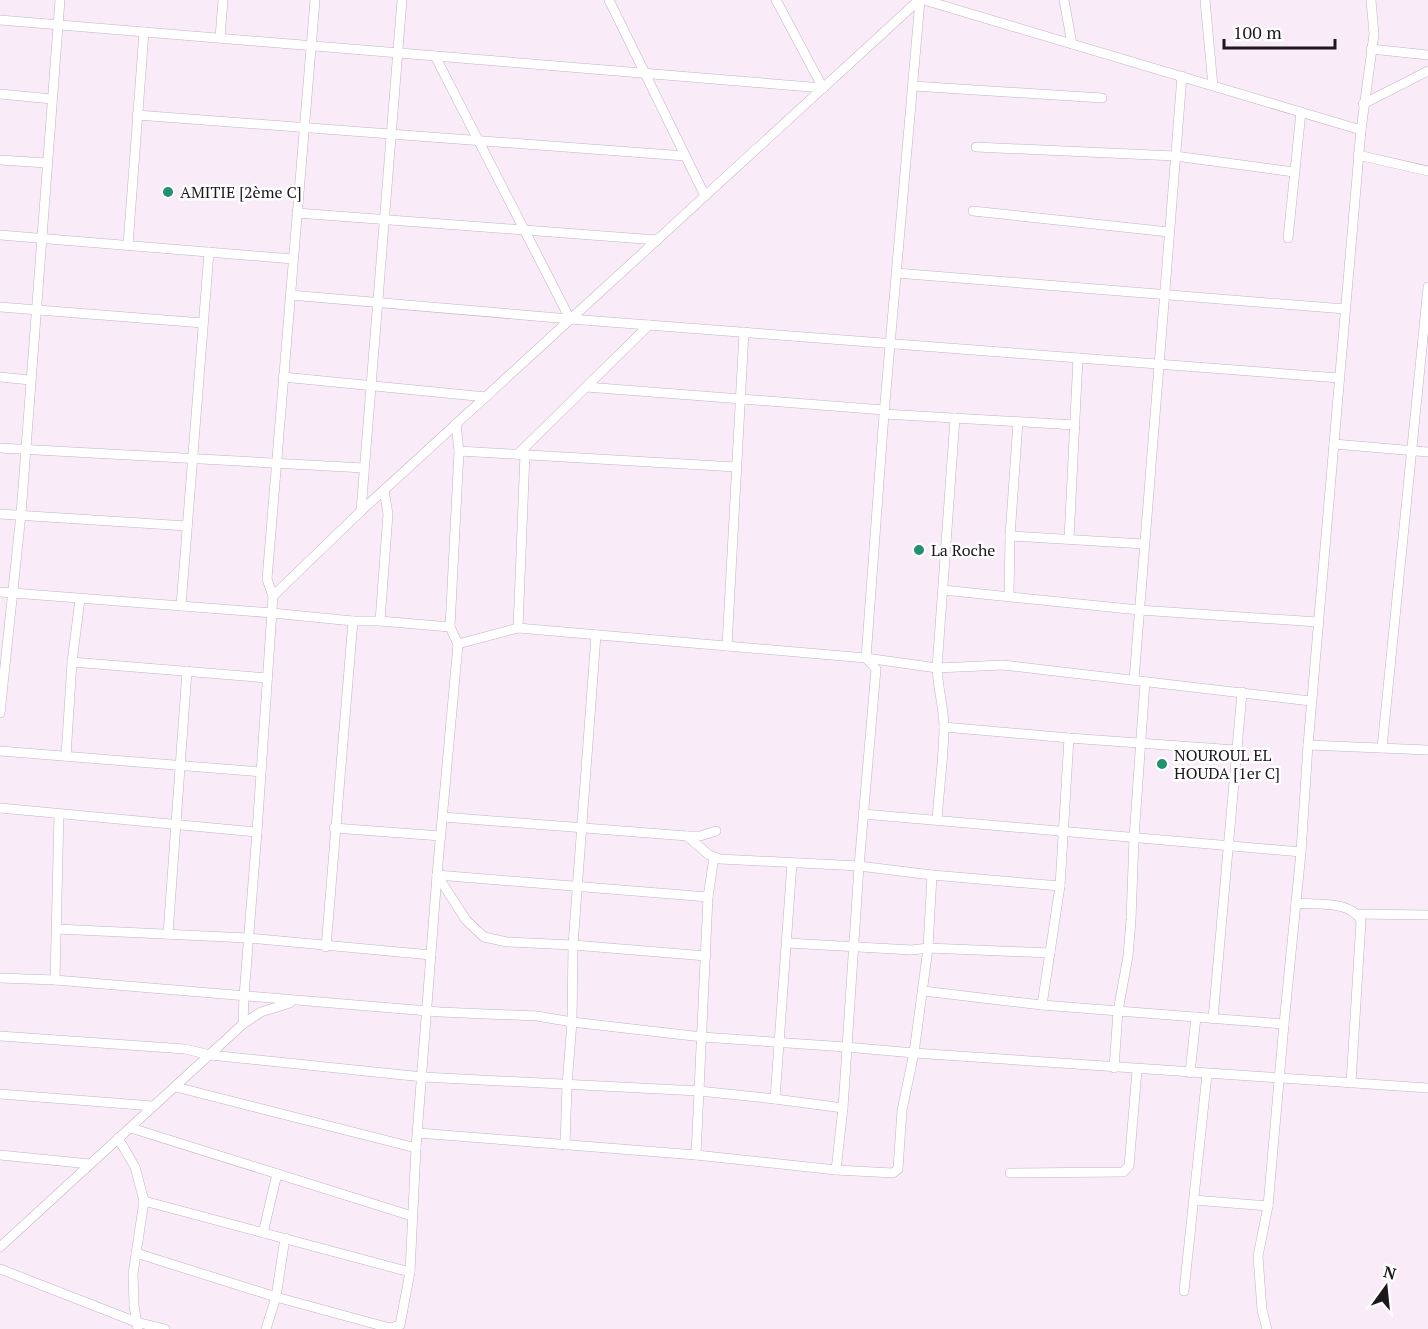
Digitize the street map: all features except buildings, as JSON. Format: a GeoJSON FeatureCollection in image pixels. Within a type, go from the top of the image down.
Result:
{"type":"FeatureCollection","features":[{"type":"Feature","properties":{"kind":"street"},"geometry":{"type":"LineString","coordinates":[[0,713],[21,514],[24,449],[60,0]]}},
{"type":"Feature","properties":{"kind":"street"},"geometry":{"type":"LineString","coordinates":[[220,38],[223,0]]}},
{"type":"Feature","properties":{"kind":"street"},"geometry":{"type":"LineString","coordinates":[[243,1024],[273,596],[267,579],[315,0]]}},
{"type":"Feature","properties":{"kind":"street"},"geometry":{"type":"LineString","coordinates":[[361,511],[402,0]]}},
{"type":"Feature","properties":{"kind":"street"},"geometry":{"type":"LineString","coordinates":[[609,0],[705,196]]}},
{"type":"Feature","properties":{"kind":"street"},"geometry":{"type":"LineString","coordinates":[[776,0],[823,88]]}},
{"type":"Feature","properties":{"kind":"street"},"geometry":{"type":"LineString","coordinates":[[273,596],[361,511],[921,0]]}},
{"type":"Feature","properties":{"kind":"street"},"geometry":{"type":"LineString","coordinates":[[921,0],[1360,130]]}},
{"type":"Feature","properties":{"kind":"street"},"geometry":{"type":"LineString","coordinates":[[836,1170],[843,1108],[859,866],[876,669],[866,658],[884,412],[921,0]]}},
{"type":"Feature","properties":{"kind":"street"},"geometry":{"type":"LineString","coordinates":[[1064,0],[1072,44]]}},
{"type":"Feature","properties":{"kind":"street"},"geometry":{"type":"LineString","coordinates":[[1205,0],[1213,86]]}},
{"type":"Feature","properties":{"kind":"street"},"geometry":{"type":"LineString","coordinates":[[1267,1329],[1262,1310],[1258,1256],[1268,1206],[1301,852],[1311,700],[1360,130],[1374,33],[1371,0]]}},
{"type":"Feature","properties":{"kind":"street"},"geometry":{"type":"LineString","coordinates":[[0,20],[823,88]]}},
{"type":"Feature","properties":{"kind":"street"},"geometry":{"type":"LineString","coordinates":[[128,245],[144,32]]}},
{"type":"Feature","properties":{"kind":"street"},"geometry":{"type":"LineString","coordinates":[[1371,49],[1428,55]]}},
{"type":"Feature","properties":{"kind":"street"},"geometry":{"type":"LineString","coordinates":[[435,56],[570,319]]}},
{"type":"Feature","properties":{"kind":"street"},"geometry":{"type":"LineString","coordinates":[[1363,104],[1428,71]]}},
{"type":"Feature","properties":{"kind":"street"},"geometry":{"type":"LineString","coordinates":[[1134,680],[1182,76]]}},
{"type":"Feature","properties":{"kind":"street"},"geometry":{"type":"LineString","coordinates":[[913,86],[1102,98]]}},
{"type":"Feature","properties":{"kind":"street"},"geometry":{"type":"LineString","coordinates":[[0,94],[52,99]]}},
{"type":"Feature","properties":{"kind":"street"},"geometry":{"type":"LineString","coordinates":[[1288,238],[1300,112]]}},
{"type":"Feature","properties":{"kind":"street"},"geometry":{"type":"LineString","coordinates":[[137,115],[685,156]]}},
{"type":"Feature","properties":{"kind":"street"},"geometry":{"type":"LineString","coordinates":[[976,147],[1175,156],[1294,172]]}},
{"type":"Feature","properties":{"kind":"street"},"geometry":{"type":"LineString","coordinates":[[1358,155],[1428,171]]}},
{"type":"Feature","properties":{"kind":"street"},"geometry":{"type":"LineString","coordinates":[[0,160],[47,163]]}},
{"type":"Feature","properties":{"kind":"street"},"geometry":{"type":"LineString","coordinates":[[973,211],[1169,232]]}},
{"type":"Feature","properties":{"kind":"street"},"geometry":{"type":"LineString","coordinates":[[297,213],[657,240]]}},
{"type":"Feature","properties":{"kind":"street"},"geometry":{"type":"LineString","coordinates":[[0,235],[293,259]]}},
{"type":"Feature","properties":{"kind":"street"},"geometry":{"type":"LineString","coordinates":[[181,606],[209,252]]}},
{"type":"Feature","properties":{"kind":"street"},"geometry":{"type":"LineString","coordinates":[[896,273],[1345,309]]}},
{"type":"Feature","properties":{"kind":"street"},"geometry":{"type":"LineString","coordinates":[[1382,748],[1428,287]]}},
{"type":"Feature","properties":{"kind":"street"},"geometry":{"type":"LineString","coordinates":[[290,295],[570,319],[1339,378]]}},
{"type":"Feature","properties":{"kind":"street"},"geometry":{"type":"LineString","coordinates":[[0,307],[203,323]]}},
{"type":"Feature","properties":{"kind":"street"},"geometry":{"type":"LineString","coordinates":[[518,628],[522,454],[649,325]]}},
{"type":"Feature","properties":{"kind":"street"},"geometry":{"type":"LineString","coordinates":[[727,646],[744,332]]}},
{"type":"Feature","properties":{"kind":"street"},"geometry":{"type":"LineString","coordinates":[[1069,539],[1078,358]]}},
{"type":"Feature","properties":{"kind":"street"},"geometry":{"type":"LineString","coordinates":[[0,377],[30,380]]}},
{"type":"Feature","properties":{"kind":"street"},"geometry":{"type":"LineString","coordinates":[[283,377],[486,397]]}},
{"type":"Feature","properties":{"kind":"street"},"geometry":{"type":"LineString","coordinates":[[586,387],[955,418],[1075,425]]}},
{"type":"Feature","properties":{"kind":"street"},"geometry":{"type":"LineString","coordinates":[[937,820],[944,726],[938,668],[955,418]]}},
{"type":"Feature","properties":{"kind":"street"},"geometry":{"type":"LineString","coordinates":[[1009,596],[1010,536],[1018,422]]}},
{"type":"Feature","properties":{"kind":"street"},"geometry":{"type":"LineString","coordinates":[[136,1253],[276,1297],[390,1328],[400,1325],[410,1272],[416,1148],[458,644],[450,627],[459,451],[456,424]]}},
{"type":"Feature","properties":{"kind":"street"},"geometry":{"type":"LineString","coordinates":[[1334,444],[1428,452]]}},
{"type":"Feature","properties":{"kind":"street"},"geometry":{"type":"LineString","coordinates":[[0,448],[364,468]]}},
{"type":"Feature","properties":{"kind":"street"},"geometry":{"type":"LineString","coordinates":[[459,451],[736,467]]}},
{"type":"Feature","properties":{"kind":"street"},"geometry":{"type":"LineString","coordinates":[[380,621],[388,514],[384,490]]}},
{"type":"Feature","properties":{"kind":"street"},"geometry":{"type":"LineString","coordinates":[[0,514],[187,526]]}},
{"type":"Feature","properties":{"kind":"street"},"geometry":{"type":"LineString","coordinates":[[1010,536],[1144,543]]}},
{"type":"Feature","properties":{"kind":"street"},"geometry":{"type":"LineString","coordinates":[[943,591],[1139,610],[1318,622]]}},
{"type":"Feature","properties":{"kind":"street"},"geometry":{"type":"LineString","coordinates":[[0,592],[450,627]]}},
{"type":"Feature","properties":{"kind":"street"},"geometry":{"type":"LineString","coordinates":[[66,756],[72,662],[80,599]]}},
{"type":"Feature","properties":{"kind":"street"},"geometry":{"type":"LineString","coordinates":[[326,946],[353,621]]}},
{"type":"Feature","properties":{"kind":"street"},"geometry":{"type":"LineString","coordinates":[[458,644],[518,628],[866,658],[938,668],[1003,665],[1311,700]]}},
{"type":"Feature","properties":{"kind":"street"},"geometry":{"type":"LineString","coordinates":[[565,1145],[572,1022],[573,945],[596,635]]}},
{"type":"Feature","properties":{"kind":"street"},"geometry":{"type":"LineString","coordinates":[[72,662],[267,678]]}},
{"type":"Feature","properties":{"kind":"street"},"geometry":{"type":"LineString","coordinates":[[168,934],[187,671]]}},
{"type":"Feature","properties":{"kind":"street"},"geometry":{"type":"LineString","coordinates":[[1114,1068],[1118,1011],[1129,947],[1140,742],[1146,682]]}},
{"type":"Feature","properties":{"kind":"street"},"geometry":{"type":"LineString","coordinates":[[1213,1019],[1242,692]]}},
{"type":"Feature","properties":{"kind":"street"},"geometry":{"type":"LineString","coordinates":[[944,726],[1236,750]]}},
{"type":"Feature","properties":{"kind":"street"},"geometry":{"type":"LineString","coordinates":[[1041,1005],[1059,886],[1069,738]]}},
{"type":"Feature","properties":{"kind":"street"},"geometry":{"type":"LineString","coordinates":[[1308,745],[1428,750]]}},
{"type":"Feature","properties":{"kind":"street"},"geometry":{"type":"LineString","coordinates":[[0,751],[261,772]]}},
{"type":"Feature","properties":{"kind":"street"},"geometry":{"type":"LineString","coordinates":[[0,808],[257,832]]}},
{"type":"Feature","properties":{"kind":"street"},"geometry":{"type":"LineString","coordinates":[[55,980],[59,813]]}},
{"type":"Feature","properties":{"kind":"street"},"geometry":{"type":"LineString","coordinates":[[863,814],[1301,852]]}},
{"type":"Feature","properties":{"kind":"street"},"geometry":{"type":"LineString","coordinates":[[443,817],[687,836],[700,836],[716,831]]}},
{"type":"Feature","properties":{"kind":"street"},"geometry":{"type":"LineString","coordinates":[[334,828],[441,836]]}},
{"type":"Feature","properties":{"kind":"street"},"geometry":{"type":"LineString","coordinates":[[687,836],[709,855],[720,859],[859,866],[1059,886]]}},
{"type":"Feature","properties":{"kind":"street"},"geometry":{"type":"LineString","coordinates":[[696,1155],[708,897],[714,857]]}},
{"type":"Feature","properties":{"kind":"street"},"geometry":{"type":"LineString","coordinates":[[775,1100],[792,863]]}},
{"type":"Feature","properties":{"kind":"street"},"geometry":{"type":"LineString","coordinates":[[437,875],[708,897]]}},
{"type":"Feature","properties":{"kind":"street"},"geometry":{"type":"LineString","coordinates":[[437,875],[466,920],[484,937],[507,942],[706,956]]}},
{"type":"Feature","properties":{"kind":"street"},"geometry":{"type":"LineString","coordinates":[[418,1133],[696,1155],[836,1170],[896,1172],[899,1160],[902,1110],[914,1053],[923,991],[932,875]]}},
{"type":"Feature","properties":{"kind":"street"},"geometry":{"type":"LineString","coordinates":[[1296,903],[1349,907],[1361,921],[1351,1083]]}},
{"type":"Feature","properties":{"kind":"street"},"geometry":{"type":"LineString","coordinates":[[1357,914],[1428,915]]}},
{"type":"Feature","properties":{"kind":"street"},"geometry":{"type":"LineString","coordinates":[[57,929],[248,938],[431,955]]}},
{"type":"Feature","properties":{"kind":"street"},"geometry":{"type":"LineString","coordinates":[[787,943],[912,950],[928,948],[1050,952]]}},
{"type":"Feature","properties":{"kind":"street"},"geometry":{"type":"LineString","coordinates":[[0,978],[55,980],[427,1011],[537,1016],[702,1037],[1137,1070],[1428,1088]]}},
{"type":"Feature","properties":{"kind":"street"},"geometry":{"type":"LineString","coordinates":[[923,991],[1041,1005],[1284,1024]]}},
{"type":"Feature","properties":{"kind":"street"},"geometry":{"type":"LineString","coordinates":[[0,1247],[243,1024],[270,1008],[302,1001]]}},
{"type":"Feature","properties":{"kind":"street"},"geometry":{"type":"LineString","coordinates":[[1190,1073],[1196,1017]]}},
{"type":"Feature","properties":{"kind":"street"},"geometry":{"type":"LineString","coordinates":[[0,1036],[185,1049],[210,1055],[423,1077],[699,1092],[843,1108]]}},
{"type":"Feature","properties":{"kind":"street"},"geometry":{"type":"LineString","coordinates":[[1010,1173],[1123,1172],[1129,1166],[1137,1070]]}},
{"type":"Feature","properties":{"kind":"street"},"geometry":{"type":"LineString","coordinates":[[1184,1290],[1207,1074]]}},
{"type":"Feature","properties":{"kind":"street"},"geometry":{"type":"LineString","coordinates":[[176,1087],[416,1148]]}},
{"type":"Feature","properties":{"kind":"street"},"geometry":{"type":"LineString","coordinates":[[0,1094],[153,1106]]}},
{"type":"Feature","properties":{"kind":"street"},"geometry":{"type":"LineString","coordinates":[[131,1128],[412,1216]]}},
{"type":"Feature","properties":{"kind":"street"},"geometry":{"type":"LineString","coordinates":[[118,1138],[135,1167],[144,1201],[133,1274],[137,1325]]}},
{"type":"Feature","properties":{"kind":"street"},"geometry":{"type":"LineString","coordinates":[[0,1155],[90,1164]]}},
{"type":"Feature","properties":{"kind":"street"},"geometry":{"type":"LineString","coordinates":[[263,1233],[277,1174]]}},
{"type":"Feature","properties":{"kind":"street"},"geometry":{"type":"LineString","coordinates":[[1194,1200],[1268,1206]]}},
{"type":"Feature","properties":{"kind":"street"},"geometry":{"type":"LineString","coordinates":[[144,1201],[410,1272]]}},
{"type":"Feature","properties":{"kind":"street"},"geometry":{"type":"LineString","coordinates":[[266,1329],[276,1297],[285,1238]]}},
{"type":"Feature","properties":{"kind":"street"},"geometry":{"type":"LineString","coordinates":[[0,1269],[137,1325],[165,1329]]}},
{"type":"Feature","properties":{"kind":"street"},"geometry":{"type":"LineString","coordinates":[[357,1329],[359,1318]]}},
{"type":"Feature","properties":{"kind":"place","name":"AMITIE [2ème C]"},"geometry":{"type":"Point","coordinates":[168,192]}},
{"type":"Feature","properties":{"kind":"place","name":"La Roche"},"geometry":{"type":"Point","coordinates":[919,550]}},
{"type":"Feature","properties":{"kind":"place","name":"NOUROUL EL HOUDA [1er C]"},"geometry":{"type":"Point","coordinates":[1162,764]}}]}
